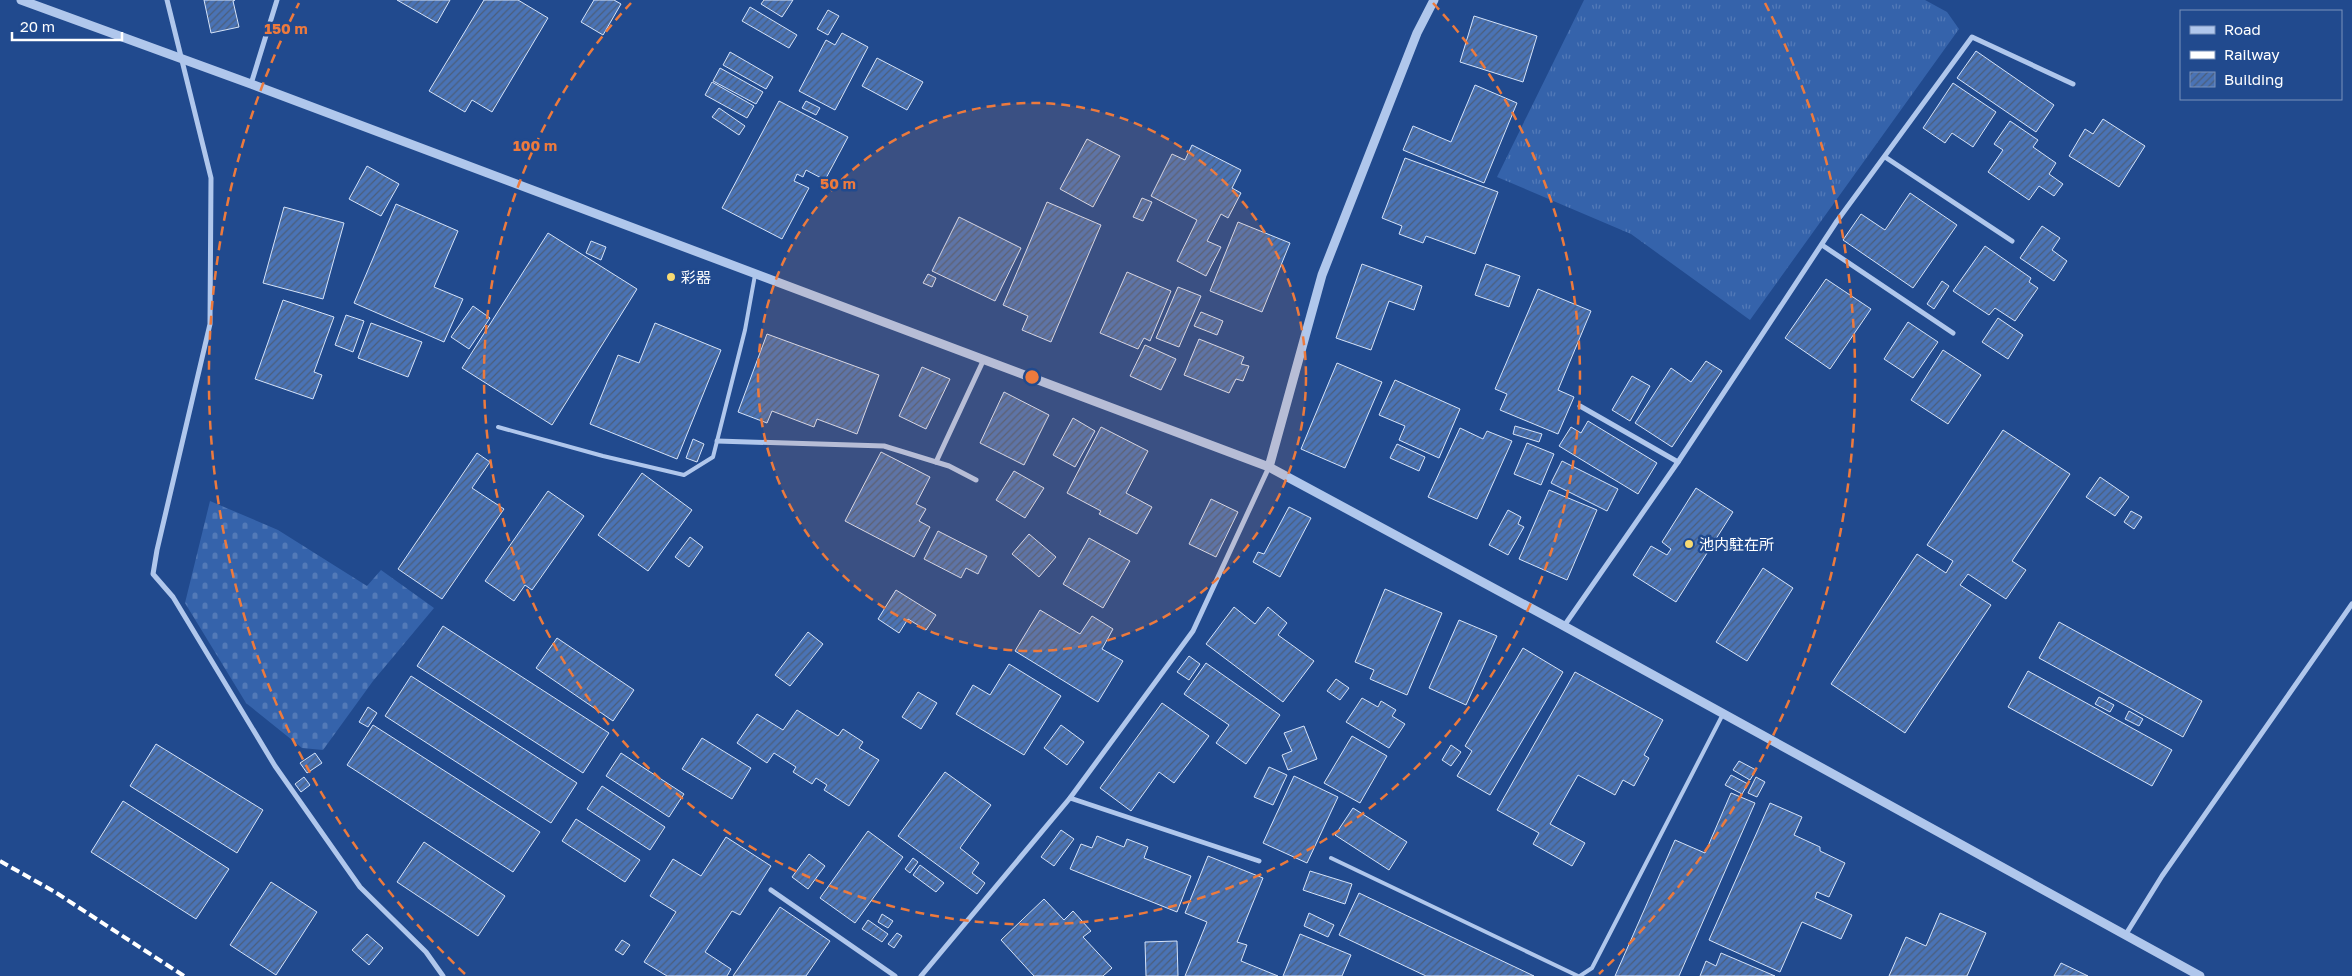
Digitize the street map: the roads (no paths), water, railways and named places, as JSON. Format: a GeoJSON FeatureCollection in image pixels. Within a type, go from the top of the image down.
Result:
{"type":"FeatureCollection","features":[{"type":"Feature","properties":{"kind":"street"},"geometry":{"type":"LineString","coordinates":[[21,0],[251,84],[1269,467],[1564,626],[2200,976]]}},
{"type":"Feature","properties":{"kind":"street"},"geometry":{"type":"LineString","coordinates":[[167,0],[211,178],[210,324],[153,574],[173,597],[275,766],[360,887],[426,952],[443,976]]}},
{"type":"Feature","properties":{"kind":"street"},"geometry":{"type":"LineString","coordinates":[[251,84],[277,0]]}},
{"type":"Feature","properties":{"kind":"street"},"geometry":{"type":"LineString","coordinates":[[921,976],[1070,798],[1192,631],[1269,467],[1322,276],[1417,33],[1434,0]]}},
{"type":"Feature","properties":{"kind":"street"},"geometry":{"type":"LineString","coordinates":[[1564,626],[1678,462],[1822,245],[1972,37],[2074,84]]}},
{"type":"Feature","properties":{"kind":"street"},"geometry":{"type":"LineString","coordinates":[[1885,157],[2012,241]]}},
{"type":"Feature","properties":{"kind":"street"},"geometry":{"type":"LineString","coordinates":[[1822,245],[1953,333]]}},
{"type":"Feature","properties":{"kind":"street"},"geometry":{"type":"LineString","coordinates":[[936,462],[984,359]]}},
{"type":"Feature","properties":{"kind":"street"},"geometry":{"type":"LineString","coordinates":[[1580,406],[1678,462]]}},
{"type":"Feature","properties":{"kind":"street"},"geometry":{"type":"LineString","coordinates":[[716,441],[884,446],[936,462],[976,480]]}},
{"type":"Feature","properties":{"kind":"street"},"geometry":{"type":"LineString","coordinates":[[2126,934],[2162,876],[2352,604]]}},
{"type":"Feature","properties":{"kind":"street"},"geometry":{"type":"LineString","coordinates":[[1070,798],[1259,862]]}},
{"type":"Feature","properties":{"kind":"street"},"geometry":{"type":"LineString","coordinates":[[771,890],[895,976]]}},
{"type":"Feature","properties":{"kind":"lane"},"geometry":{"type":"LineString","coordinates":[[498,427],[603,456],[684,475],[713,457],[745,330],[755,273]]}},
{"type":"Feature","properties":{"kind":"lane"},"geometry":{"type":"LineString","coordinates":[[1331,858],[1579,976],[1592,968],[1723,714]]}},
{"type":"Feature","properties":{"kind":"railway"},"geometry":{"type":"LineString","coordinates":[[0,861],[55,892],[184,976]]}},
{"type":"Feature","properties":{"kind":"place","name":"彩器"},"geometry":{"type":"Point","coordinates":[671,277]}},
{"type":"Feature","properties":{"kind":"place","name":"池内駐在所"},"geometry":{"type":"Point","coordinates":[1689,544]}}]}
